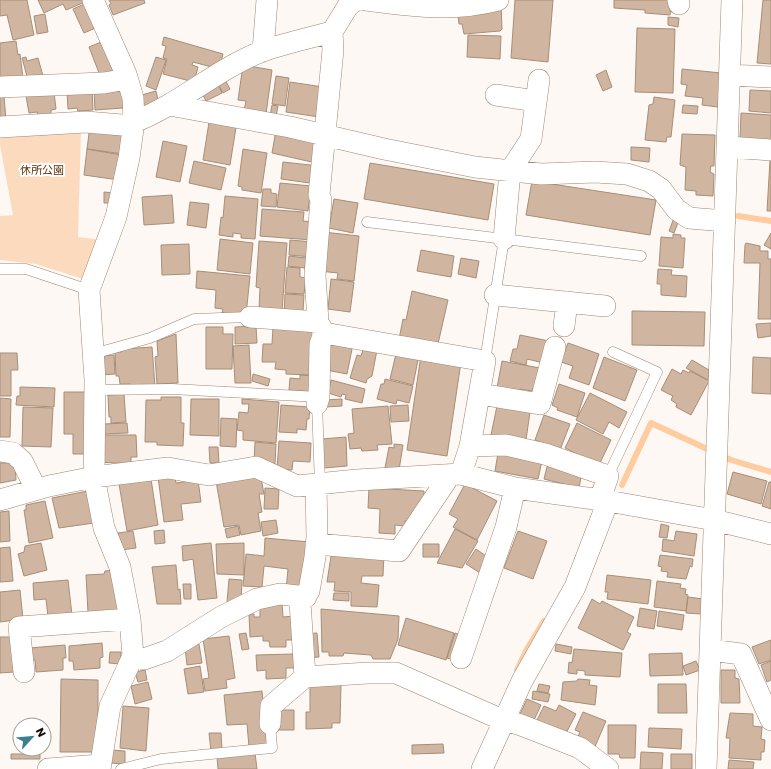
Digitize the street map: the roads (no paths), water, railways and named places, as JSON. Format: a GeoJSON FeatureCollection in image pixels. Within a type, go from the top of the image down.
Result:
{"type":"FeatureCollection","features":[{"type":"Feature","properties":{"kind":"street"},"geometry":{"type":"LineString","coordinates":[[48,769],[100,767],[110,706],[134,656],[130,619],[120,567],[104,528],[94,477],[95,390],[90,290],[116,217],[129,158],[134,124],[133,98],[127,79],[93,0]]}},
{"type":"Feature","properties":{"kind":"street"},"geometry":{"type":"LineString","coordinates":[[263,51],[268,0]]}},
{"type":"Feature","properties":{"kind":"street"},"geometry":{"type":"LineString","coordinates":[[318,400],[321,328],[315,275],[321,200],[318,195],[333,50],[332,32],[348,6],[356,0]]}},
{"type":"Feature","properties":{"kind":"street"},"geometry":{"type":"LineString","coordinates":[[366,0],[435,8],[482,4],[498,0]]}},
{"type":"Feature","properties":{"kind":"street"},"geometry":{"type":"LineString","coordinates":[[706,769],[732,0]]}},
{"type":"Feature","properties":{"kind":"street"},"geometry":{"type":"LineString","coordinates":[[0,127],[86,122],[134,124],[157,113],[212,78],[263,51],[332,32]]}},
{"type":"Feature","properties":{"kind":"street"},"geometry":{"type":"LineString","coordinates":[[730,75],[771,77]]}},
{"type":"Feature","properties":{"kind":"street"},"geometry":{"type":"LineString","coordinates":[[0,87],[104,83],[127,79]]}},
{"type":"Feature","properties":{"kind":"street"},"geometry":{"type":"LineString","coordinates":[[504,238],[510,171],[531,139],[538,80]]}},
{"type":"Feature","properties":{"kind":"street"},"geometry":{"type":"LineString","coordinates":[[496,95],[536,101]]}},
{"type":"Feature","properties":{"kind":"street"},"geometry":{"type":"LineString","coordinates":[[169,105],[324,135],[437,160],[510,171],[541,174],[595,172],[627,174],[649,181],[661,189],[676,209],[689,218],[725,221]]}},
{"type":"Feature","properties":{"kind":"street"},"geometry":{"type":"LineString","coordinates":[[728,147],[771,150]]}},
{"type":"Feature","properties":{"kind":"street"},"geometry":{"type":"LineString","coordinates":[[495,295],[605,306]]}},
{"type":"Feature","properties":{"kind":"street"},"geometry":{"type":"LineString","coordinates":[[564,326],[567,302]]}},
{"type":"Feature","properties":{"kind":"street"},"geometry":{"type":"LineString","coordinates":[[250,317],[321,328],[485,361],[470,446],[456,475],[399,551],[316,544]]}},
{"type":"Feature","properties":{"kind":"street"},"geometry":{"type":"LineString","coordinates":[[480,394],[540,404],[555,347]]}},
{"type":"Feature","properties":{"kind":"street"},"geometry":{"type":"LineString","coordinates":[[470,446],[506,445],[545,454],[608,476],[604,501],[575,587],[522,681],[496,717],[482,769]]}},
{"type":"Feature","properties":{"kind":"street"},"geometry":{"type":"LineString","coordinates":[[0,451],[13,453],[22,461],[36,489]]}},
{"type":"Feature","properties":{"kind":"street"},"geometry":{"type":"LineString","coordinates":[[0,500],[36,489],[94,477],[168,468],[209,475],[256,466],[297,486],[456,475],[515,488],[604,501],[714,520],[771,534]]}},
{"type":"Feature","properties":{"kind":"street"},"geometry":{"type":"LineString","coordinates":[[305,677],[300,602],[306,597],[313,572],[316,544],[318,484]]}},
{"type":"Feature","properties":{"kind":"street"},"geometry":{"type":"LineString","coordinates":[[461,658],[506,527],[515,488]]}},
{"type":"Feature","properties":{"kind":"street"},"geometry":{"type":"LineString","coordinates":[[134,656],[144,659],[167,651],[221,617],[257,599],[280,594],[306,597]]}},
{"type":"Feature","properties":{"kind":"street"},"geometry":{"type":"LineString","coordinates":[[24,672],[19,627],[130,619]]}},
{"type":"Feature","properties":{"kind":"street"},"geometry":{"type":"LineString","coordinates":[[710,650],[741,654],[771,720]]}},
{"type":"Feature","properties":{"kind":"street"},"geometry":{"type":"LineString","coordinates":[[270,724],[271,706],[305,677],[368,673],[396,673],[496,717],[521,724],[580,748],[608,769]]}},
{"type":"Feature","properties":{"kind":"lane"},"geometry":{"type":"LineString","coordinates":[[367,222],[641,256]]}},
{"type":"Feature","properties":{"kind":"lane"},"geometry":{"type":"LineString","coordinates":[[485,361],[504,238]]}},
{"type":"Feature","properties":{"kind":"lane"},"geometry":{"type":"LineString","coordinates":[[0,269],[26,269],[90,290]]}},
{"type":"Feature","properties":{"kind":"lane"},"geometry":{"type":"LineString","coordinates":[[93,354],[150,338],[194,319],[250,317]]}},
{"type":"Feature","properties":{"kind":"lane"},"geometry":{"type":"LineString","coordinates":[[608,476],[657,372],[613,352]]}},
{"type":"Feature","properties":{"kind":"lane"},"geometry":{"type":"LineString","coordinates":[[95,390],[172,389],[318,400],[318,484]]}},
{"type":"Feature","properties":{"kind":"lane"},"geometry":{"type":"LineString","coordinates":[[121,769],[165,759],[272,748],[270,724]]}},
{"type":"Feature","properties":{"kind":"waterway"},"geometry":{"type":"LineString","coordinates":[[738,216],[771,221]]}},
{"type":"Feature","properties":{"kind":"waterway"},"geometry":{"type":"LineString","coordinates":[[622,485],[651,423],[731,460],[771,472]]}},
{"type":"Feature","properties":{"kind":"waterway"},"geometry":{"type":"LineString","coordinates":[[517,670],[527,649],[544,621]]}},
{"type":"Feature","properties":{"kind":"park label","name":"休所公園"},"geometry":{"type":"Point","coordinates":[42,170]}}]}
